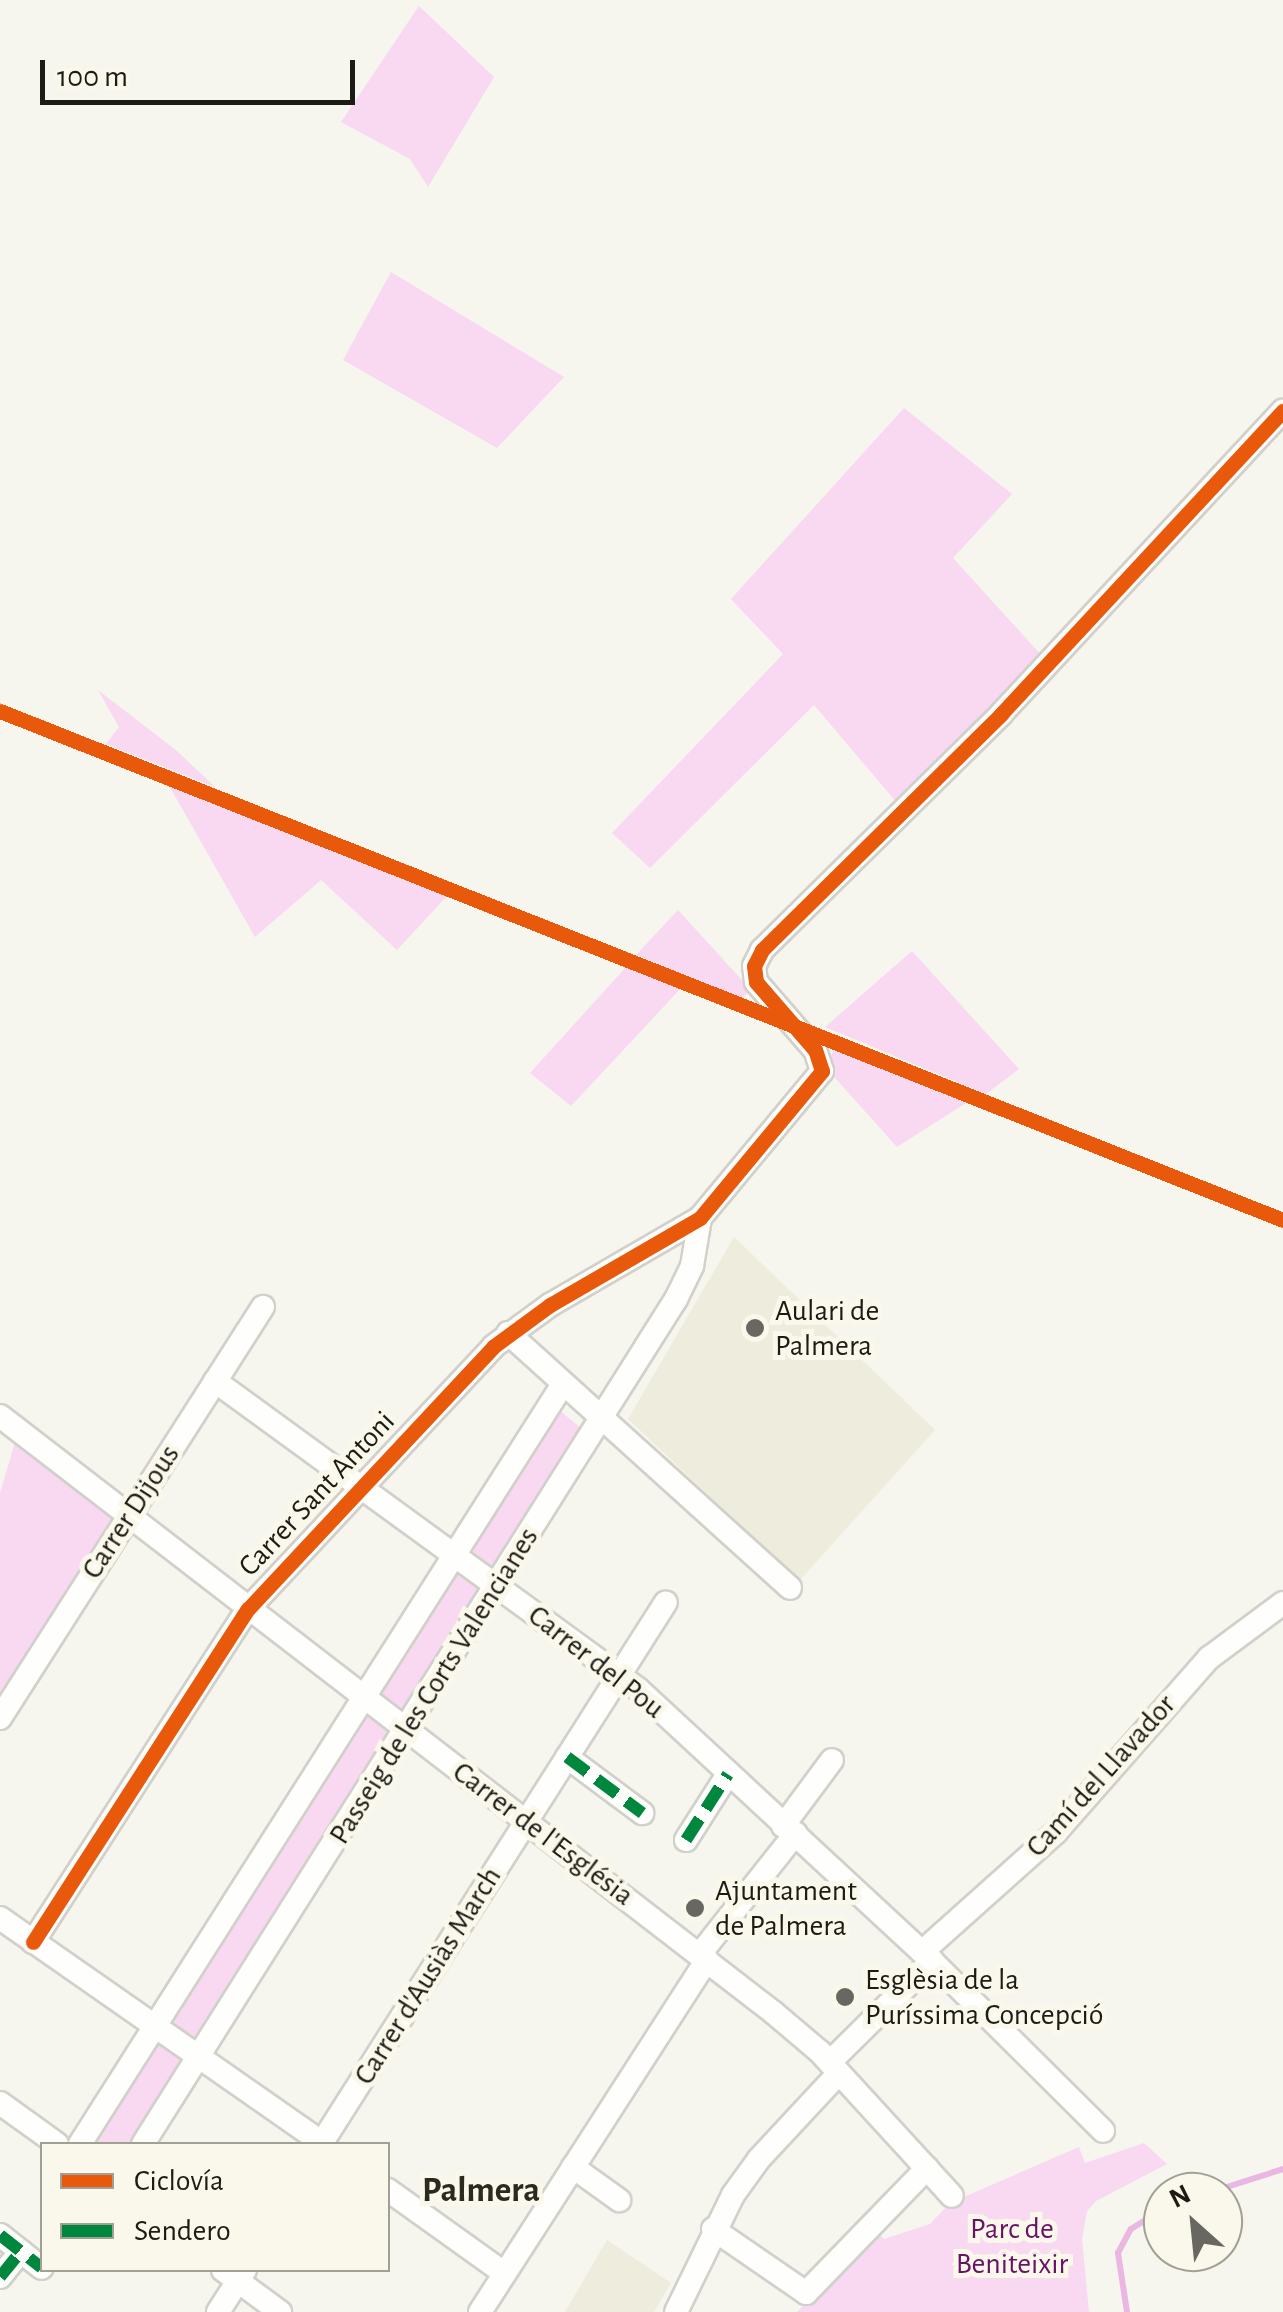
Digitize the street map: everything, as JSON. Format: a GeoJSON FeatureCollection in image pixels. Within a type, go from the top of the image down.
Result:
{"type":"FeatureCollection","features":[{"type":"Feature","properties":{"kind":"street","name":"Carrer Sant Antoni"},"geometry":{"type":"LineString","coordinates":[[33,1942],[248,1609],[508,1333],[700,1218],[822,1071],[815,1050],[756,982],[754,966],[762,950],[1001,714],[1283,411]]}},
{"type":"Feature","properties":{"kind":"street","name":"Passeig de les Corts Valencianes"},"geometry":{"type":"LineString","coordinates":[[144,2142],[408,1730],[685,1283],[698,1247],[700,1218]]}},
{"type":"Feature","properties":{"kind":"street","name":"Carrer Dijous"},"geometry":{"type":"LineString","coordinates":[[0,1718],[263,1308]]}},
{"type":"Feature","properties":{"kind":"street"},"geometry":{"type":"LineString","coordinates":[[508,1333],[790,1588]]}},
{"type":"Feature","properties":{"kind":"street","name":"Carrer del Pou"},"geometry":{"type":"LineString","coordinates":[[215,1381],[620,1675],[927,1957],[1103,2132]]}},
{"type":"Feature","properties":{"kind":"street","name":"Passeig de les Corts Valencianes"},"geometry":{"type":"LineString","coordinates":[[81,2142],[564,1384]]}},
{"type":"Feature","properties":{"kind":"street","name":"Carrer de l'Església"},"geometry":{"type":"LineString","coordinates":[[8,1421],[704,1957],[833,2068],[952,2196]]}},
{"type":"Feature","properties":{"kind":"street","name":"Carrer d'Ausiàs March"},"geometry":{"type":"LineString","coordinates":[[323,2142],[666,1602]]}},
{"type":"Feature","properties":{"kind":"street","name":"Camí del Llavador"},"geometry":{"type":"LineString","coordinates":[[676,2312],[713,2230],[759,2159],[927,1957],[1056,1832],[1209,1658],[1283,1603]]}},
{"type":"Feature","properties":{"kind":"street"},"geometry":{"type":"LineString","coordinates":[[567,1756],[642,1813]]}},
{"type":"Feature","properties":{"kind":"street"},"geometry":{"type":"LineString","coordinates":[[480,2312],[832,1760]]}},
{"type":"Feature","properties":{"kind":"street"},"geometry":{"type":"LineString","coordinates":[[686,1840],[728,1774]]}},
{"type":"Feature","properties":{"kind":"street"},"geometry":{"type":"LineString","coordinates":[[0,1918],[319,2142]]}},
{"type":"Feature","properties":{"kind":"street"},"geometry":{"type":"LineString","coordinates":[[0,2102],[54,2142]]}},
{"type":"Feature","properties":{"kind":"street"},"geometry":{"type":"LineString","coordinates":[[573,2168],[620,2200]]}},
{"type":"Feature","properties":{"kind":"street"},"geometry":{"type":"LineString","coordinates":[[713,2230],[806,2293],[927,2168]]}},
{"type":"Feature","properties":{"kind":"street"},"geometry":{"type":"LineString","coordinates":[[390,2191],[504,2273]]}},
{"type":"Feature","properties":{"kind":"street"},"geometry":{"type":"LineString","coordinates":[[0,2235],[40,2266]]}},
{"type":"Feature","properties":{"kind":"street"},"geometry":{"type":"LineString","coordinates":[[0,2277],[21,2251]]}},
{"type":"Feature","properties":{"kind":"street"},"geometry":{"type":"LineString","coordinates":[[218,2312],[235,2273],[280,2312]]}},
{"type":"Feature","properties":{"kind":"shaded area","name":"Aulari de Palmera"},"geometry":{"type":"Polygon","coordinates":[[[734,1237],[935,1430],[799,1581],[628,1419],[734,1237]]]}},
{"type":"Feature","properties":{"kind":"shaded area"},"geometry":{"type":"Polygon","coordinates":[[[607,2240],[671,2283],[654,2312],[565,2312],[607,2240]]]}},
{"type":"Feature","properties":{"kind":"green space"},"geometry":{"type":"Polygon","coordinates":[[[419,6],[494,77],[428,187],[410,159],[341,122],[419,6]]]}},
{"type":"Feature","properties":{"kind":"green space"},"geometry":{"type":"Polygon","coordinates":[[[391,272],[564,377],[497,448],[343,360],[391,272]]]}},
{"type":"Feature","properties":{"kind":"green space"},"geometry":{"type":"Polygon","coordinates":[[[904,408],[1012,494],[953,558],[1043,657],[898,804],[814,705],[650,868],[612,833],[783,654],[731,599],[904,408]]]}},
{"type":"Feature","properties":{"kind":"green space"},"geometry":{"type":"Polygon","coordinates":[[[98,690],[177,751],[215,787],[106,744],[119,727],[98,690]]]}},
{"type":"Feature","properties":{"kind":"green space"},"geometry":{"type":"Polygon","coordinates":[[[167,782],[448,895],[397,950],[321,880],[255,937],[167,782]]]}},
{"type":"Feature","properties":{"kind":"green space"},"geometry":{"type":"Polygon","coordinates":[[[678,910],[751,990],[742,998],[636,955],[678,910]]]}},
{"type":"Feature","properties":{"kind":"green space"},"geometry":{"type":"Polygon","coordinates":[[[912,951],[1019,1069],[986,1094],[825,1027],[912,951]]]}},
{"type":"Feature","properties":{"kind":"green space"},"geometry":{"type":"Polygon","coordinates":[[[626,967],[683,986],[571,1106],[530,1073],[626,967]]]}},
{"type":"Feature","properties":{"kind":"green space"},"geometry":{"type":"Polygon","coordinates":[[[834,1048],[966,1103],[897,1147],[827,1069],[834,1048]]]}},
{"type":"Feature","properties":{"kind":"green space"},"geometry":{"type":"Polygon","coordinates":[[[559,1410],[582,1429],[496,1570],[468,1551],[559,1410]]]}},
{"type":"Feature","properties":{"kind":"green space"},"geometry":{"type":"Polygon","coordinates":[[[16,1439],[116,1520],[0,1696],[0,1493],[16,1439]]]}},
{"type":"Feature","properties":{"kind":"green space"},"geometry":{"type":"Polygon","coordinates":[[[455,1571],[486,1591],[406,1715],[376,1694],[455,1571]]]}},
{"type":"Feature","properties":{"kind":"green space"},"geometry":{"type":"Polygon","coordinates":[[[364,1713],[394,1735],[198,2041],[166,2021],[364,1713]]]}},
{"type":"Feature","properties":{"kind":"green space"},"geometry":{"type":"Polygon","coordinates":[[[156,2041],[185,2061],[132,2142],[89,2142],[156,2041]]]}},
{"type":"Feature","properties":{"kind":"green space","name":"Parc de Beniteixir"},"geometry":{"type":"Polygon","coordinates":[[[1144,2143],[1167,2164],[1143,2172],[1143,2177],[1096,2201],[1087,2211],[1082,2239],[1089,2312],[797,2312],[876,2230],[884,2239],[930,2224],[950,2203],[1079,2147],[1085,2163],[1144,2143]]]}},
{"type":"Feature","properties":{"kind":"waterway"},"geometry":{"type":"LineString","coordinates":[[1243,2182],[1283,2169]]}},
{"type":"Feature","properties":{"kind":"waterway"},"geometry":{"type":"LineString","coordinates":[[1127,2312],[1118,2253],[1131,2229],[1143,2222]]}},
{"type":"Feature","properties":{"kind":"marked path"},"geometry":{"type":"LineString","coordinates":[[567,1757],[642,1813]]}},
{"type":"Feature","properties":{"kind":"marked path"},"geometry":{"type":"LineString","coordinates":[[686,1840],[728,1774]]}},
{"type":"Feature","properties":{"kind":"marked path"},"geometry":{"type":"LineString","coordinates":[[0,2235],[40,2266]]}},
{"type":"Feature","properties":{"kind":"marked path"},"geometry":{"type":"LineString","coordinates":[[0,2277],[21,2251]]}},
{"type":"Feature","properties":{"kind":"cycle path"},"geometry":{"type":"LineString","coordinates":[[33,1942],[248,1609],[494,1346],[550,1305],[700,1218],[822,1071],[815,1050],[756,982],[754,966],[762,950],[1001,714],[1283,411]]}},
{"type":"Feature","properties":{"kind":"cycle path"},"geometry":{"type":"LineString","coordinates":[[0,711],[1283,1220]]}},
{"type":"Feature","properties":{"kind":"place","name":"Aulari de Palmera"},"geometry":{"type":"Point","coordinates":[755,1328]}},
{"type":"Feature","properties":{"kind":"place","name":"Ajuntament de Palmera"},"geometry":{"type":"Point","coordinates":[695,1908]}},
{"type":"Feature","properties":{"kind":"place","name":"Esglèsia de la Puríssima Concepció"},"geometry":{"type":"Point","coordinates":[845,1997]}},
{"type":"Feature","properties":{"kind":"district","name":"Palmera"},"geometry":{"type":"Point","coordinates":[481,2191]}}]}
